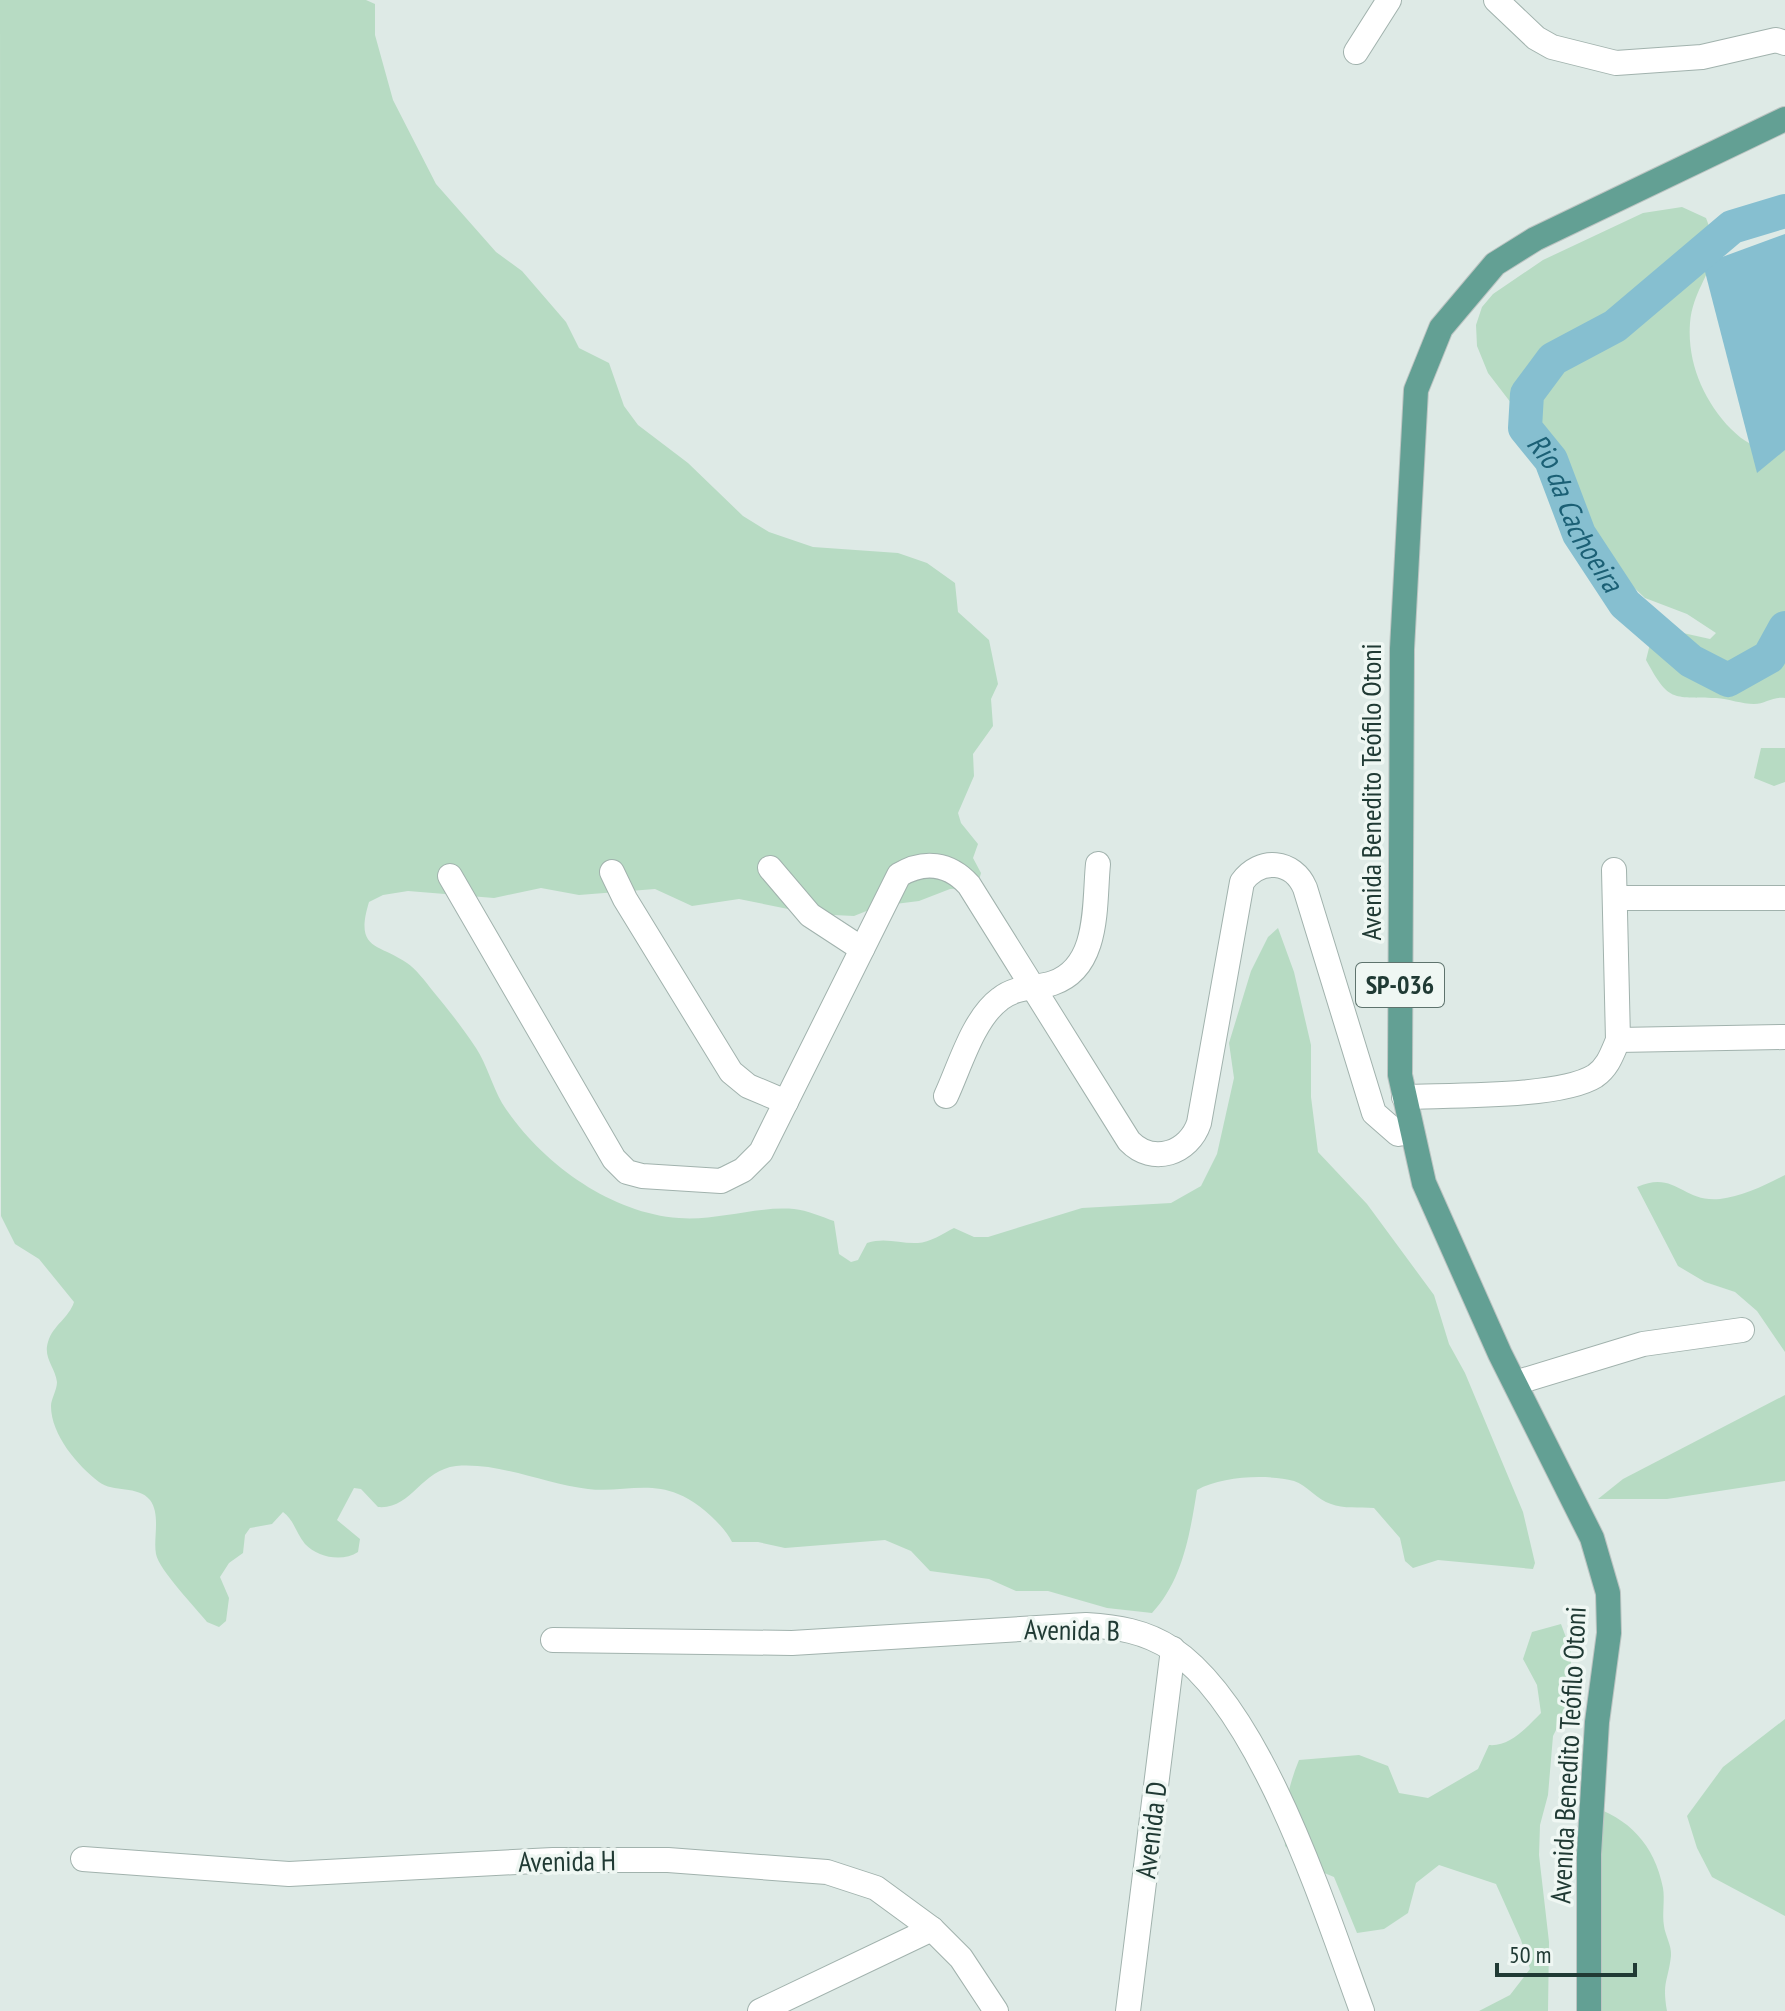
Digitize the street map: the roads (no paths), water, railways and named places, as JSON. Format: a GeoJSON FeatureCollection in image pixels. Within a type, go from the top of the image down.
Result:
{"type":"FeatureCollection","features":[{"type":"Feature","properties":{"kind":"main road","name":"Avenida Benedito Teófilo Otoni"},"geometry":{"type":"LineString","coordinates":[[1589,2011],[1589,1854],[1597,1722],[1609,1633],[1608,1593],[1592,1538],[1515,1383],[1429,1195],[1410,1132],[1400,1075],[1402,649],[1416,390],[1441,328],[1495,264],[1535,239],[1785,119]]}},
{"type":"Feature","properties":{"kind":"street"},"geometry":{"type":"LineString","coordinates":[[1356,52],[1389,0]]}},
{"type":"Feature","properties":{"kind":"street"},"geometry":{"type":"LineString","coordinates":[[1496,0],[1536,38],[1552,47],[1616,63],[1702,57],[1776,40],[1785,43]]}},
{"type":"Feature","properties":{"kind":"street"},"geometry":{"type":"LineString","coordinates":[[946,1096],[986,1013],[1008,994],[1066,977],[1085,955],[1098,864]]}},
{"type":"Feature","properties":{"kind":"street"},"geometry":{"type":"LineString","coordinates":[[450,876],[614,1159],[627,1172],[642,1176],[721,1181],[733,1176],[761,1152],[899,875],[920,865],[942,867],[969,885],[1129,1141],[1146,1153],[1178,1150],[1191,1139],[1199,1123],[1242,882],[1259,867],[1283,866],[1297,874],[1305,888],[1374,1113],[1398,1134],[1410,1132]]}},
{"type":"Feature","properties":{"kind":"street"},"geometry":{"type":"LineString","coordinates":[[770,868],[810,915],[862,949]]}},
{"type":"Feature","properties":{"kind":"street"},"geometry":{"type":"LineString","coordinates":[[1404,1097],[1527,1091],[1584,1082],[1607,1066],[1618,1040],[1614,870]]}},
{"type":"Feature","properties":{"kind":"street"},"geometry":{"type":"LineString","coordinates":[[612,872],[625,899],[731,1072],[748,1086],[786,1102]]}},
{"type":"Feature","properties":{"kind":"street"},"geometry":{"type":"LineString","coordinates":[[1615,898],[1785,898]]}},
{"type":"Feature","properties":{"kind":"street"},"geometry":{"type":"LineString","coordinates":[[1618,1040],[1785,1037]]}},
{"type":"Feature","properties":{"kind":"street"},"geometry":{"type":"LineString","coordinates":[[1515,1383],[1643,1344],[1742,1330]]}},
{"type":"Feature","properties":{"kind":"street","name":"Avenida B"},"geometry":{"type":"LineString","coordinates":[[553,1640],[792,1643],[1086,1625],[1127,1627],[1173,1649],[1229,1707],[1263,1767],[1309,1867],[1362,2011]]}},
{"type":"Feature","properties":{"kind":"street","name":"Avenida D"},"geometry":{"type":"LineString","coordinates":[[1128,2011],[1173,1649]]}},
{"type":"Feature","properties":{"kind":"street","name":"Avenida H"},"geometry":{"type":"LineString","coordinates":[[83,1859],[289,1874],[553,1860],[654,1860],[827,1872],[876,1888],[932,1929],[961,1958],[996,2011]]}},
{"type":"Feature","properties":{"kind":"street"},"geometry":{"type":"LineString","coordinates":[[760,2011],[932,1929]]}},
{"type":"Feature","properties":{"kind":"water"},"geometry":{"type":"Polygon","coordinates":[[[1785,234],[1785,450],[1757,473],[1703,264],[1785,234]]]}},
{"type":"Feature","properties":{"kind":"waterway","name":"Rio da Cachoeira"},"geometry":{"type":"LineString","coordinates":[[1785,211],[1732,227],[1615,326],[1553,359],[1527,394],[1525,428],[1551,460],[1579,534],[1625,604],[1691,661],[1728,680],[1769,657],[1785,628]]}}]}
